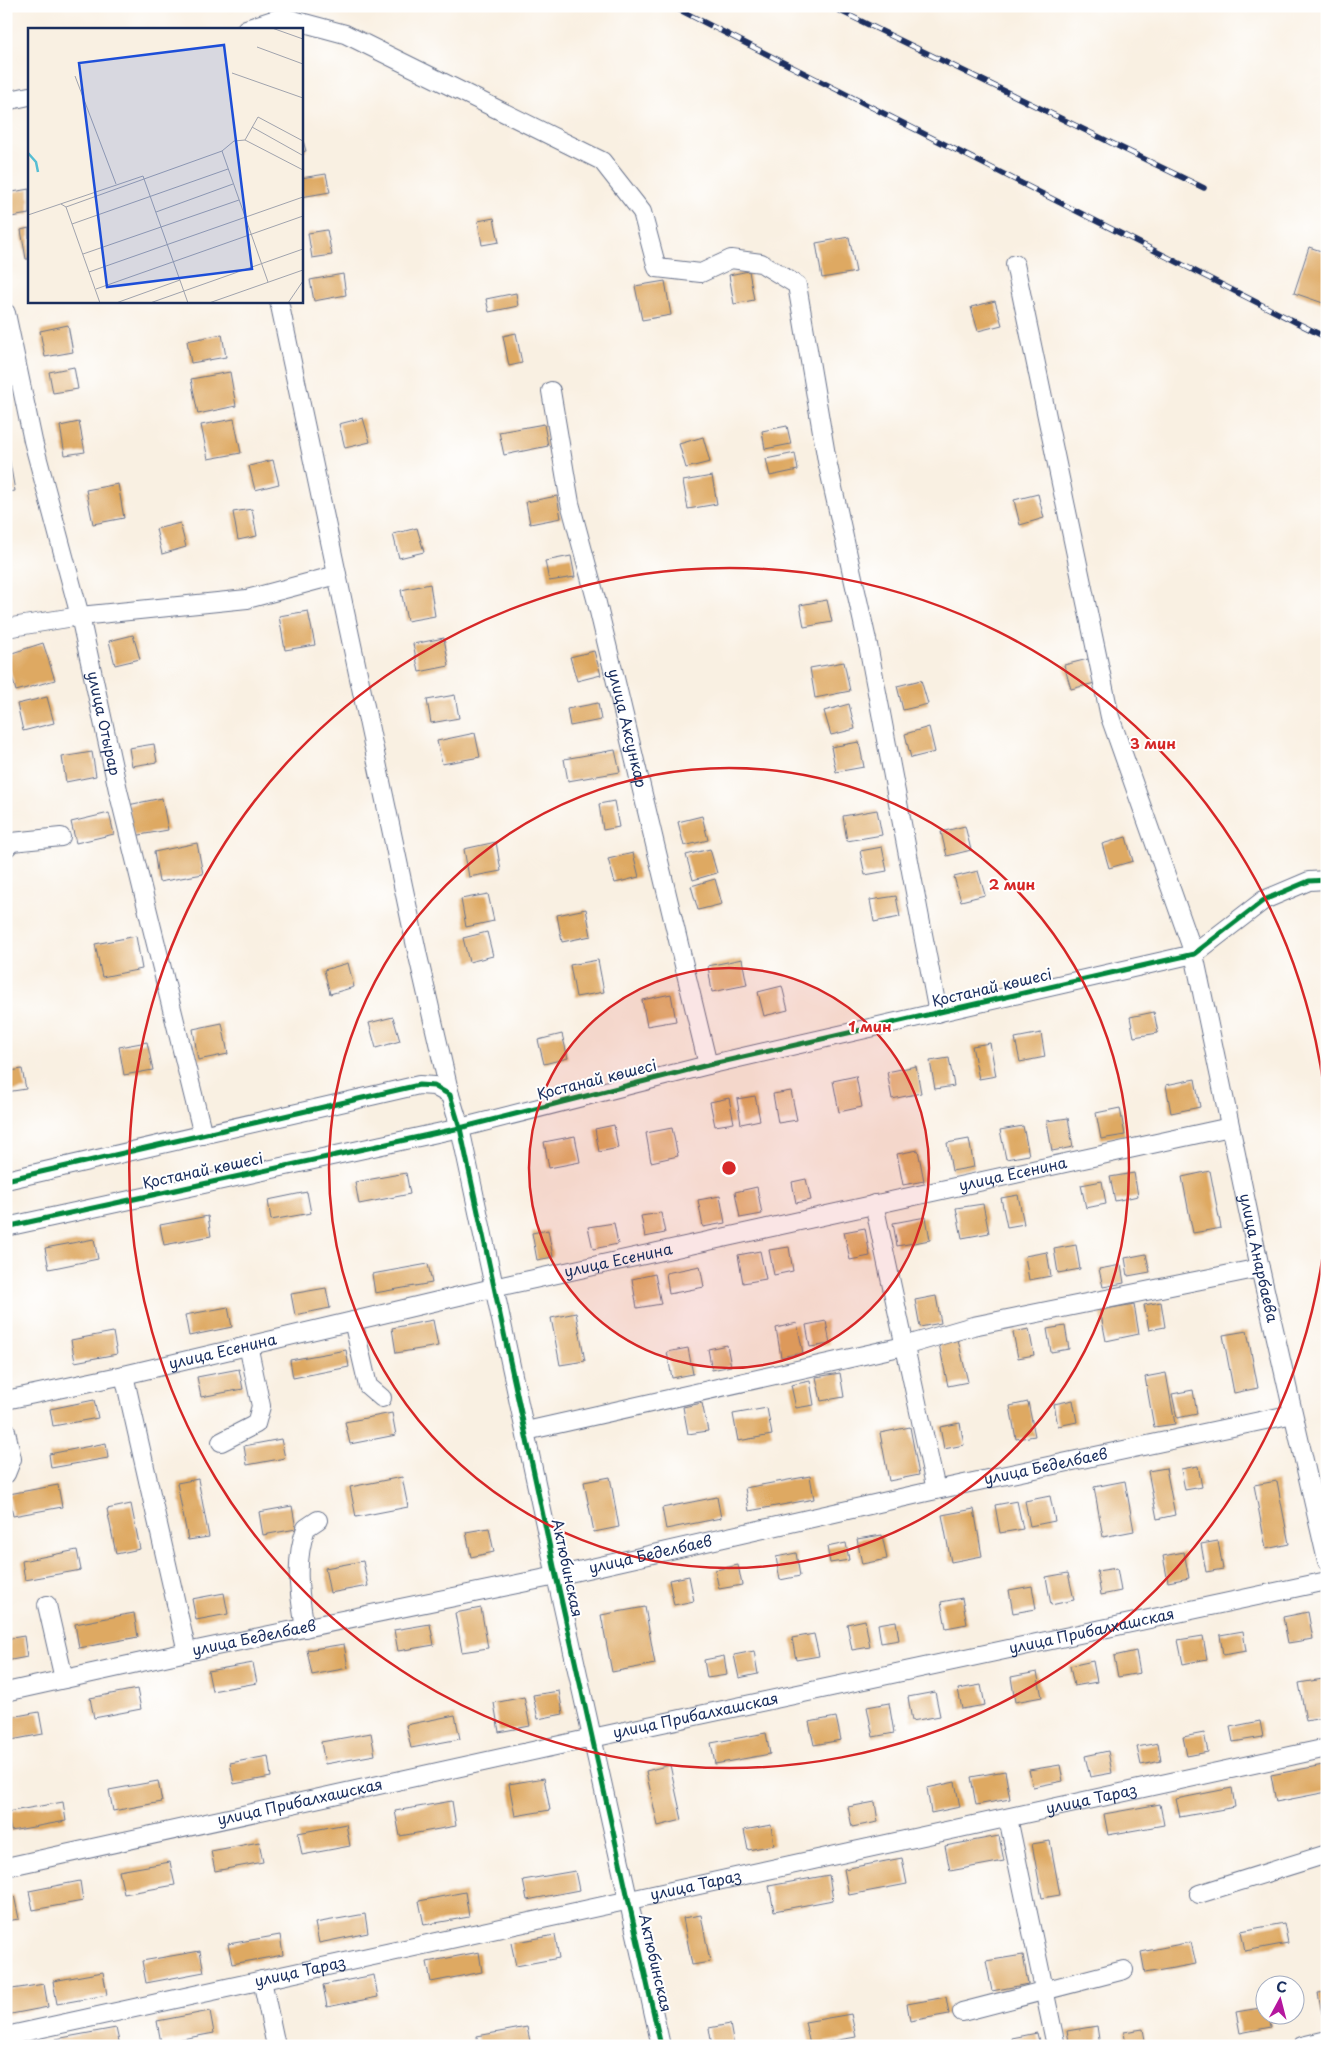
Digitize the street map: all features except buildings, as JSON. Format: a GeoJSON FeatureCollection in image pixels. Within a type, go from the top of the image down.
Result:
{"type":"FeatureCollection","features":[{"type":"Feature","properties":{"kind":"street"},"geometry":{"type":"LineString","coordinates":[[249,28],[282,17],[345,34],[602,161],[642,212],[658,268],[701,273],[732,259],[741,260],[761,263],[797,285],[827,461],[868,645],[938,1013]]}},
{"type":"Feature","properties":{"kind":"street"},"geometry":{"type":"LineString","coordinates":[[6,101],[28,96]]}},
{"type":"Feature","properties":{"kind":"street","name":"улица Анарбаева"},"geometry":{"type":"LineString","coordinates":[[1015,264],[1110,717],[1194,954],[1260,1268],[1327,1561]]}},
{"type":"Feature","properties":{"kind":"street","name":"Актюбинская"},"geometry":{"type":"LineString","coordinates":[[279,302],[416,947],[450,1095],[460,1128],[556,1576],[661,2046]]}},
{"type":"Feature","properties":{"kind":"street","name":"улица Отырар"},"geometry":{"type":"LineString","coordinates":[[6,313],[33,441],[80,616],[118,790],[203,1135]]}},
{"type":"Feature","properties":{"kind":"street","name":"улица Аксункар"},"geometry":{"type":"LineString","coordinates":[[551,391],[570,503],[596,599],[708,1065]]}},
{"type":"Feature","properties":{"kind":"street"},"geometry":{"type":"LineString","coordinates":[[6,628],[80,616],[247,599],[337,574]]}},
{"type":"Feature","properties":{"kind":"street"},"geometry":{"type":"LineString","coordinates":[[6,848],[12,842],[61,837]]}},
{"type":"Feature","properties":{"kind":"street"},"geometry":{"type":"LineString","coordinates":[[1194,954],[1264,900],[1310,881],[1327,880]]}},
{"type":"Feature","properties":{"kind":"street","name":"Қостанай көшесі"},"geometry":{"type":"LineString","coordinates":[[6,1227],[460,1128],[708,1065],[1194,954]]}},
{"type":"Feature","properties":{"kind":"street"},"geometry":{"type":"LineString","coordinates":[[6,1180],[419,1085],[434,1086],[450,1095]]}},
{"type":"Feature","properties":{"kind":"street","name":"улица Есенина"},"geometry":{"type":"LineString","coordinates":[[6,1400],[124,1375],[493,1288],[1230,1127]]}},
{"type":"Feature","properties":{"kind":"street"},"geometry":{"type":"LineString","coordinates":[[874,1204],[936,1490]]}},
{"type":"Feature","properties":{"kind":"street"},"geometry":{"type":"LineString","coordinates":[[526,1431],[904,1346],[973,1326],[1260,1268]]}},
{"type":"Feature","properties":{"kind":"street"},"geometry":{"type":"LineString","coordinates":[[353,1321],[368,1386],[382,1398]]}},
{"type":"Feature","properties":{"kind":"street"},"geometry":{"type":"LineString","coordinates":[[221,1442],[256,1424],[261,1406],[248,1345]]}},
{"type":"Feature","properties":{"kind":"street"},"geometry":{"type":"LineString","coordinates":[[124,1375],[187,1652]]}},
{"type":"Feature","properties":{"kind":"street","name":"улица Беделбаев"},"geometry":{"type":"LineString","coordinates":[[6,1692],[187,1652],[556,1576],[936,1490],[1293,1414]]}},
{"type":"Feature","properties":{"kind":"street"},"geometry":{"type":"LineString","coordinates":[[6,1431],[12,1459],[6,1474]]}},
{"type":"Feature","properties":{"kind":"street"},"geometry":{"type":"LineString","coordinates":[[305,1628],[297,1579],[300,1554],[306,1528],[318,1520]]}},
{"type":"Feature","properties":{"kind":"street","name":"улица Прибалхашская"},"geometry":{"type":"LineString","coordinates":[[6,1867],[592,1738],[1327,1581]]}},
{"type":"Feature","properties":{"kind":"street"},"geometry":{"type":"LineString","coordinates":[[47,1605],[64,1679]]}},
{"type":"Feature","properties":{"kind":"street","name":"улица Тараз"},"geometry":{"type":"LineString","coordinates":[[6,2036],[1327,1748]]}},
{"type":"Feature","properties":{"kind":"street"},"geometry":{"type":"LineString","coordinates":[[1008,1818],[1056,2046]]}},
{"type":"Feature","properties":{"kind":"street"},"geometry":{"type":"LineString","coordinates":[[1199,1894],[1327,1854]]}},
{"type":"Feature","properties":{"kind":"street"},"geometry":{"type":"LineString","coordinates":[[962,2012],[1124,1970]]}},
{"type":"Feature","properties":{"kind":"street"},"geometry":{"type":"LineString","coordinates":[[262,1980],[276,2046]]}},
{"type":"Feature","properties":{"kind":"street"},"geometry":{"type":"LineString","coordinates":[[1302,2046],[1327,2040]]}},
{"type":"Feature","properties":{"kind":"railway"},"geometry":{"type":"LineString","coordinates":[[672,6],[1327,338]]}},
{"type":"Feature","properties":{"kind":"railway"},"geometry":{"type":"LineString","coordinates":[[830,6],[1204,188]]}},
{"type":"Feature","properties":{"kind":"cycle path"},"geometry":{"type":"LineString","coordinates":[[6,1227],[460,1128],[708,1065],[1194,954],[1264,900],[1309,881],[1327,880]]}},
{"type":"Feature","properties":{"kind":"cycle path"},"geometry":{"type":"LineString","coordinates":[[6,1180],[419,1085],[434,1086],[450,1095],[460,1128],[556,1576],[661,2046]]}}]}
